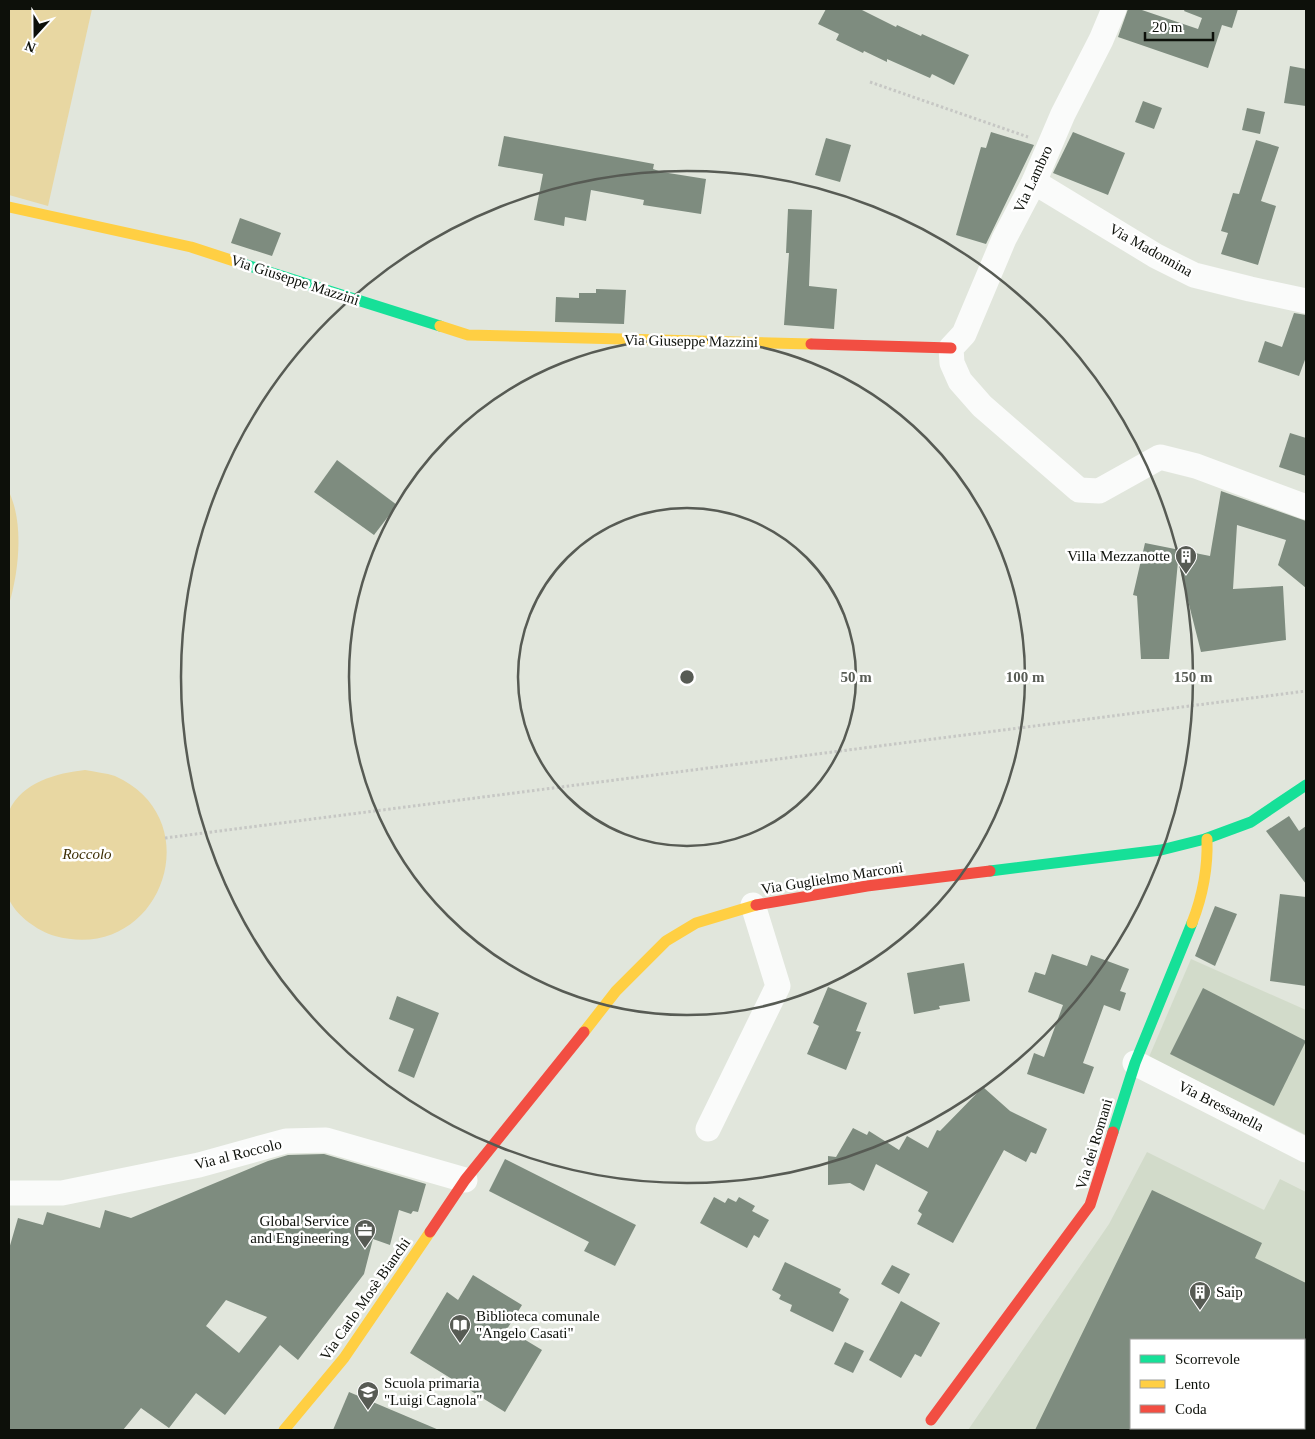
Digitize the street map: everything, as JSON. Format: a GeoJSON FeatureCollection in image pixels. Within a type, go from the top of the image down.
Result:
{"type":"FeatureCollection","features":[{"type":"Feature","properties":{"kind":"street","name":"Via Lambro"},"geometry":{"type":"LineString","coordinates":[[951,348],[964,334],[1004,238],[1034,182],[1114,9]]}},
{"type":"Feature","properties":{"kind":"street","name":"Via Madonnina"},"geometry":{"type":"LineString","coordinates":[[1034,182],[1156,256],[1194,275],[1250,290],[1306,301]]}},
{"type":"Feature","properties":{"kind":"street","name":"Via Giuseppe Mazzini"},"geometry":{"type":"LineString","coordinates":[[9,207],[191,246],[468,335],[951,348]]}},
{"type":"Feature","properties":{"kind":"street"},"geometry":{"type":"LineString","coordinates":[[951,348],[952,363],[960,381],[982,406],[1079,490],[1099,491],[1160,457],[1196,466],[1306,507]]}},
{"type":"Feature","properties":{"kind":"street","name":"Via Guglielmo Marconi"},"geometry":{"type":"LineString","coordinates":[[465,1180],[616,991],[666,941],[696,923],[753,905],[867,886],[1160,850],[1232,831],[1269,812],[1306,785]]}},
{"type":"Feature","properties":{"kind":"street","name":"Via dei Romani"},"geometry":{"type":"LineString","coordinates":[[931,1420],[1090,1205],[1135,1063],[1200,902],[1208,862],[1207,839]]}},
{"type":"Feature","properties":{"kind":"street"},"geometry":{"type":"LineString","coordinates":[[708,1129],[778,986],[753,905]]}},
{"type":"Feature","properties":{"kind":"street","name":"Via Bressanella"},"geometry":{"type":"LineString","coordinates":[[1135,1063],[1306,1150]]}},
{"type":"Feature","properties":{"kind":"street","name":"Via al Roccolo"},"geometry":{"type":"LineString","coordinates":[[9,1193],[62,1193],[199,1165],[286,1141],[326,1140],[465,1180]]}},
{"type":"Feature","properties":{"kind":"street","name":"Via Carlo Mosè Bianchi"},"geometry":{"type":"LineString","coordinates":[[284,1430],[344,1358],[465,1180]]}},
{"type":"Feature","properties":{"kind":"path"},"geometry":{"type":"LineString","coordinates":[[870,82],[1050,145]]}},
{"type":"Feature","properties":{"kind":"path"},"geometry":{"type":"LineString","coordinates":[[165,838],[1306,691]]}},
{"type":"Feature","properties":{"kind":"shaded area"},"geometry":{"type":"Polygon","coordinates":[[[1191,959],[1306,1010],[1306,1135],[1149,1057],[1191,959]]]}},
{"type":"Feature","properties":{"kind":"shaded area","name":"Saip"},"geometry":{"type":"Polygon","coordinates":[[[1147,1152],[1264,1210],[1280,1179],[1306,1192],[1306,1430],[968,1430],[1109,1224],[1147,1152]]]}},
{"type":"Feature","properties":{"kind":"green space"},"geometry":{"type":"Polygon","coordinates":[[[9,9],[92,9],[48,206],[9,195],[9,9]]]}},
{"type":"Feature","properties":{"kind":"green space"},"geometry":{"type":"Polygon","coordinates":[[[9,492],[17,518],[18,547],[15,577],[9,604],[9,492]]]}},
{"type":"Feature","properties":{"kind":"green space","name":"Roccolo"},"geometry":{"type":"Polygon","coordinates":[[[85,770],[115,776],[145,797],[162,824],[167,854],[161,883],[146,910],[122,929],[92,939],[55,936],[35,927],[22,917],[12,905],[9,899],[7,883],[9,811],[15,801],[31,786],[41,781],[85,770]]]}},
{"type":"Feature","properties":{"kind":"building"},"geometry":{"type":"Polygon","coordinates":[[[826,9],[860,9],[896,27],[897,25],[921,36],[922,34],[969,55],[954,85],[932,74],[930,78],[887,59],[887,62],[864,51],[863,53],[836,40],[839,34],[818,24],[826,9]]]}},
{"type":"Feature","properties":{"kind":"building"},"geometry":{"type":"Polygon","coordinates":[[[1128,9],[1139,9],[1198,29],[1202,18],[1184,11],[1185,9],[1238,9],[1232,28],[1222,25],[1208,68],[1118,37],[1128,9]]]}},
{"type":"Feature","properties":{"kind":"building"},"geometry":{"type":"Polygon","coordinates":[[[1290,66],[1306,69],[1306,106],[1284,103],[1290,66]]]}},
{"type":"Feature","properties":{"kind":"building"},"geometry":{"type":"Polygon","coordinates":[[[1143,101],[1162,108],[1154,129],[1135,122],[1143,101]]]}},
{"type":"Feature","properties":{"kind":"building"},"geometry":{"type":"Polygon","coordinates":[[[1247,108],[1265,112],[1260,134],[1242,130],[1247,108]]]}},
{"type":"Feature","properties":{"kind":"building"},"geometry":{"type":"Polygon","coordinates":[[[991,132],[1034,145],[986,244],[956,235],[981,147],[986,148],[991,132]]]}},
{"type":"Feature","properties":{"kind":"building"},"geometry":{"type":"Polygon","coordinates":[[[1073,132],[1125,153],[1108,195],[1053,173],[1073,132]]]}},
{"type":"Feature","properties":{"kind":"building"},"geometry":{"type":"Polygon","coordinates":[[[504,136],[654,164],[653,169],[662,172],[706,179],[701,214],[643,205],[644,200],[591,190],[586,221],[565,217],[564,226],[534,220],[543,174],[498,166],[504,136]]]}},
{"type":"Feature","properties":{"kind":"building"},"geometry":{"type":"Polygon","coordinates":[[[826,138],[851,145],[840,182],[815,175],[826,138]]]}},
{"type":"Feature","properties":{"kind":"building"},"geometry":{"type":"Polygon","coordinates":[[[1256,140],[1279,147],[1261,201],[1276,206],[1258,265],[1221,254],[1228,233],[1221,231],[1233,193],[1239,194],[1256,140]]]}},
{"type":"Feature","properties":{"kind":"building"},"geometry":{"type":"Polygon","coordinates":[[[788,209],[812,210],[809,286],[837,289],[834,329],[784,325],[789,253],[786,253],[788,209]]]}},
{"type":"Feature","properties":{"kind":"building"},"geometry":{"type":"Polygon","coordinates":[[[240,218],[281,233],[272,256],[231,243],[240,218]]]}},
{"type":"Feature","properties":{"kind":"building"},"geometry":{"type":"Polygon","coordinates":[[[596,289],[626,290],[624,324],[555,322],[556,297],[579,298],[579,293],[596,293],[596,289]]]}},
{"type":"Feature","properties":{"kind":"building"},"geometry":{"type":"Polygon","coordinates":[[[1294,313],[1306,315],[1306,357],[1299,376],[1258,362],[1265,341],[1282,347],[1294,313]]]}},
{"type":"Feature","properties":{"kind":"building"},"geometry":{"type":"Polygon","coordinates":[[[1290,433],[1306,438],[1306,476],[1279,467],[1290,433]]]}},
{"type":"Feature","properties":{"kind":"building"},"geometry":{"type":"Polygon","coordinates":[[[337,460],[397,505],[374,535],[314,492],[337,460]]]}},
{"type":"Feature","properties":{"kind":"building","name":"Villa Mezzanotte"},"geometry":{"type":"Polygon","coordinates":[[[1221,491],[1306,521],[1306,588],[1278,565],[1286,540],[1237,525],[1233,589],[1283,586],[1286,640],[1201,652],[1178,561],[1169,659],[1141,659],[1137,596],[1133,595],[1145,543],[1210,556],[1221,491]]]}},
{"type":"Feature","properties":{"kind":"building"},"geometry":{"type":"Polygon","coordinates":[[[1289,816],[1299,831],[1306,826],[1306,884],[1266,831],[1289,816]]]}},
{"type":"Feature","properties":{"kind":"building"},"geometry":{"type":"Polygon","coordinates":[[[1280,894],[1306,897],[1306,986],[1270,981],[1280,894]]]}},
{"type":"Feature","properties":{"kind":"building"},"geometry":{"type":"Polygon","coordinates":[[[1215,906],[1237,914],[1215,966],[1195,956],[1215,906]]]}},
{"type":"Feature","properties":{"kind":"building"},"geometry":{"type":"Polygon","coordinates":[[[1052,954],[1087,966],[1091,955],[1129,969],[1120,991],[1126,993],[1120,1011],[1104,1005],[1083,1063],[1094,1067],[1084,1094],[1027,1074],[1034,1053],[1044,1057],[1063,1005],[1028,992],[1035,972],[1045,975],[1052,954]]]}},
{"type":"Feature","properties":{"kind":"building"},"geometry":{"type":"Polygon","coordinates":[[[964,963],[970,1001],[939,1006],[940,1009],[914,1014],[907,973],[964,963]]]}},
{"type":"Feature","properties":{"kind":"building"},"geometry":{"type":"Polygon","coordinates":[[[828,987],[867,1003],[856,1031],[861,1032],[846,1070],[807,1054],[819,1026],[813,1023],[828,987]]]}},
{"type":"Feature","properties":{"kind":"building"},"geometry":{"type":"Polygon","coordinates":[[[1203,988],[1306,1041],[1274,1106],[1170,1054],[1203,988]]]}},
{"type":"Feature","properties":{"kind":"building"},"geometry":{"type":"Polygon","coordinates":[[[397,996],[439,1013],[414,1078],[398,1071],[414,1029],[389,1019],[397,996]]]}},
{"type":"Feature","properties":{"kind":"building"},"geometry":{"type":"Polygon","coordinates":[[[983,1087],[1010,1111],[1047,1129],[1036,1154],[1031,1152],[1026,1162],[1004,1150],[953,1243],[917,1224],[922,1214],[918,1211],[928,1192],[876,1164],[864,1191],[850,1183],[828,1185],[828,1156],[836,1157],[853,1128],[867,1135],[869,1131],[899,1150],[907,1136],[928,1148],[937,1130],[940,1131],[983,1087]]]}},
{"type":"Feature","properties":{"kind":"building"},"geometry":{"type":"Polygon","coordinates":[[[324,1154],[426,1184],[418,1212],[413,1211],[411,1214],[399,1210],[390,1245],[373,1239],[364,1274],[298,1360],[280,1345],[225,1415],[196,1393],[169,1428],[141,1408],[123,1430],[9,1430],[9,1249],[18,1218],[43,1225],[47,1212],[100,1228],[105,1210],[131,1218],[268,1161],[288,1155],[324,1154]],[[226,1300],[206,1326],[239,1353],[267,1317],[226,1300]]]}},
{"type":"Feature","properties":{"kind":"building"},"geometry":{"type":"Polygon","coordinates":[[[505,1159],[636,1225],[615,1266],[584,1251],[589,1242],[489,1191],[505,1159]]]}},
{"type":"Feature","properties":{"kind":"building","name":"Saip"},"geometry":{"type":"Polygon","coordinates":[[[1152,1190],[1262,1243],[1255,1258],[1306,1283],[1306,1340],[1130,1339],[1131,1430],[1035,1430],[1152,1190]]]}},
{"type":"Feature","properties":{"kind":"building"},"geometry":{"type":"Polygon","coordinates":[[[714,1197],[725,1203],[728,1198],[736,1202],[739,1197],[755,1206],[752,1211],[769,1220],[759,1238],[754,1235],[747,1248],[700,1223],[714,1197]]]}},
{"type":"Feature","properties":{"kind":"building"},"geometry":{"type":"Polygon","coordinates":[[[785,1262],[841,1289],[839,1293],[849,1299],[833,1332],[790,1311],[792,1305],[779,1299],[781,1295],[772,1290],[785,1262]]]}},
{"type":"Feature","properties":{"kind":"building"},"geometry":{"type":"Polygon","coordinates":[[[892,1265],[910,1274],[899,1294],[881,1284],[892,1265]]]}},
{"type":"Feature","properties":{"kind":"building","name":"Biblioteca comunale \"Angelo Casati\""},"geometry":{"type":"Polygon","coordinates":[[[473,1275],[522,1305],[507,1329],[542,1350],[505,1412],[410,1353],[447,1292],[458,1300],[473,1275]]]}},
{"type":"Feature","properties":{"kind":"building"},"geometry":{"type":"Polygon","coordinates":[[[901,1301],[940,1323],[921,1357],[915,1354],[901,1378],[869,1360],[901,1301]]]}},
{"type":"Feature","properties":{"kind":"building"},"geometry":{"type":"Polygon","coordinates":[[[845,1342],[864,1351],[853,1373],[834,1364],[845,1342]]]}},
{"type":"Feature","properties":{"kind":"building","name":"Scuola primaria \"Luigi Cagnola\""},"geometry":{"type":"Polygon","coordinates":[[[349,1392],[439,1430],[333,1430],[349,1392]]]}},
{"type":"Feature","properties":{"kind":"traffic: fast"},"geometry":{"type":"LineString","coordinates":[[237,262],[440,326]]}},
{"type":"Feature","properties":{"kind":"traffic: fast"},"geometry":{"type":"LineString","coordinates":[[990,871],[1161,850],[1205,839],[1251,822],[1306,785]]}},
{"type":"Feature","properties":{"kind":"traffic: fast"},"geometry":{"type":"LineString","coordinates":[[1113,1132],[1135,1063],[1192,923]]}},
{"type":"Feature","properties":{"kind":"traffic: slow"},"geometry":{"type":"LineString","coordinates":[[9,207],[191,247],[237,262]]}},
{"type":"Feature","properties":{"kind":"traffic: slow"},"geometry":{"type":"LineString","coordinates":[[440,326],[468,335],[811,344]]}},
{"type":"Feature","properties":{"kind":"traffic: slow"},"geometry":{"type":"LineString","coordinates":[[1192,923],[1204,882],[1207,861],[1207,839]]}},
{"type":"Feature","properties":{"kind":"traffic: slow"},"geometry":{"type":"LineString","coordinates":[[584,1032],[616,991],[666,941],[696,923],[756,905]]}},
{"type":"Feature","properties":{"kind":"traffic: slow"},"geometry":{"type":"LineString","coordinates":[[284,1430],[344,1358],[430,1232]]}},
{"type":"Feature","properties":{"kind":"traffic: jam"},"geometry":{"type":"LineString","coordinates":[[811,344],[951,348]]}},
{"type":"Feature","properties":{"kind":"traffic: jam"},"geometry":{"type":"LineString","coordinates":[[756,905],[867,886],[990,871]]}},
{"type":"Feature","properties":{"kind":"traffic: jam"},"geometry":{"type":"LineString","coordinates":[[430,1232],[465,1180],[584,1032]]}},
{"type":"Feature","properties":{"kind":"traffic: jam"},"geometry":{"type":"LineString","coordinates":[[931,1420],[1090,1205],[1113,1132]]}},
{"type":"Feature","properties":{"kind":"place","name":"Villa Mezzanotte"},"geometry":{"type":"Point","coordinates":[1186,575]}},
{"type":"Feature","properties":{"kind":"place","name":"Global Service and Engineering"},"geometry":{"type":"Point","coordinates":[365,1249]}},
{"type":"Feature","properties":{"kind":"place","name":"Saip"},"geometry":{"type":"Point","coordinates":[1200,1311]}},
{"type":"Feature","properties":{"kind":"place","name":"Biblioteca comunale \"Angelo Casati\""},"geometry":{"type":"Point","coordinates":[460,1344]}},
{"type":"Feature","properties":{"kind":"place","name":"Scuola primaria \"Luigi Cagnola\""},"geometry":{"type":"Point","coordinates":[368,1411]}}]}
